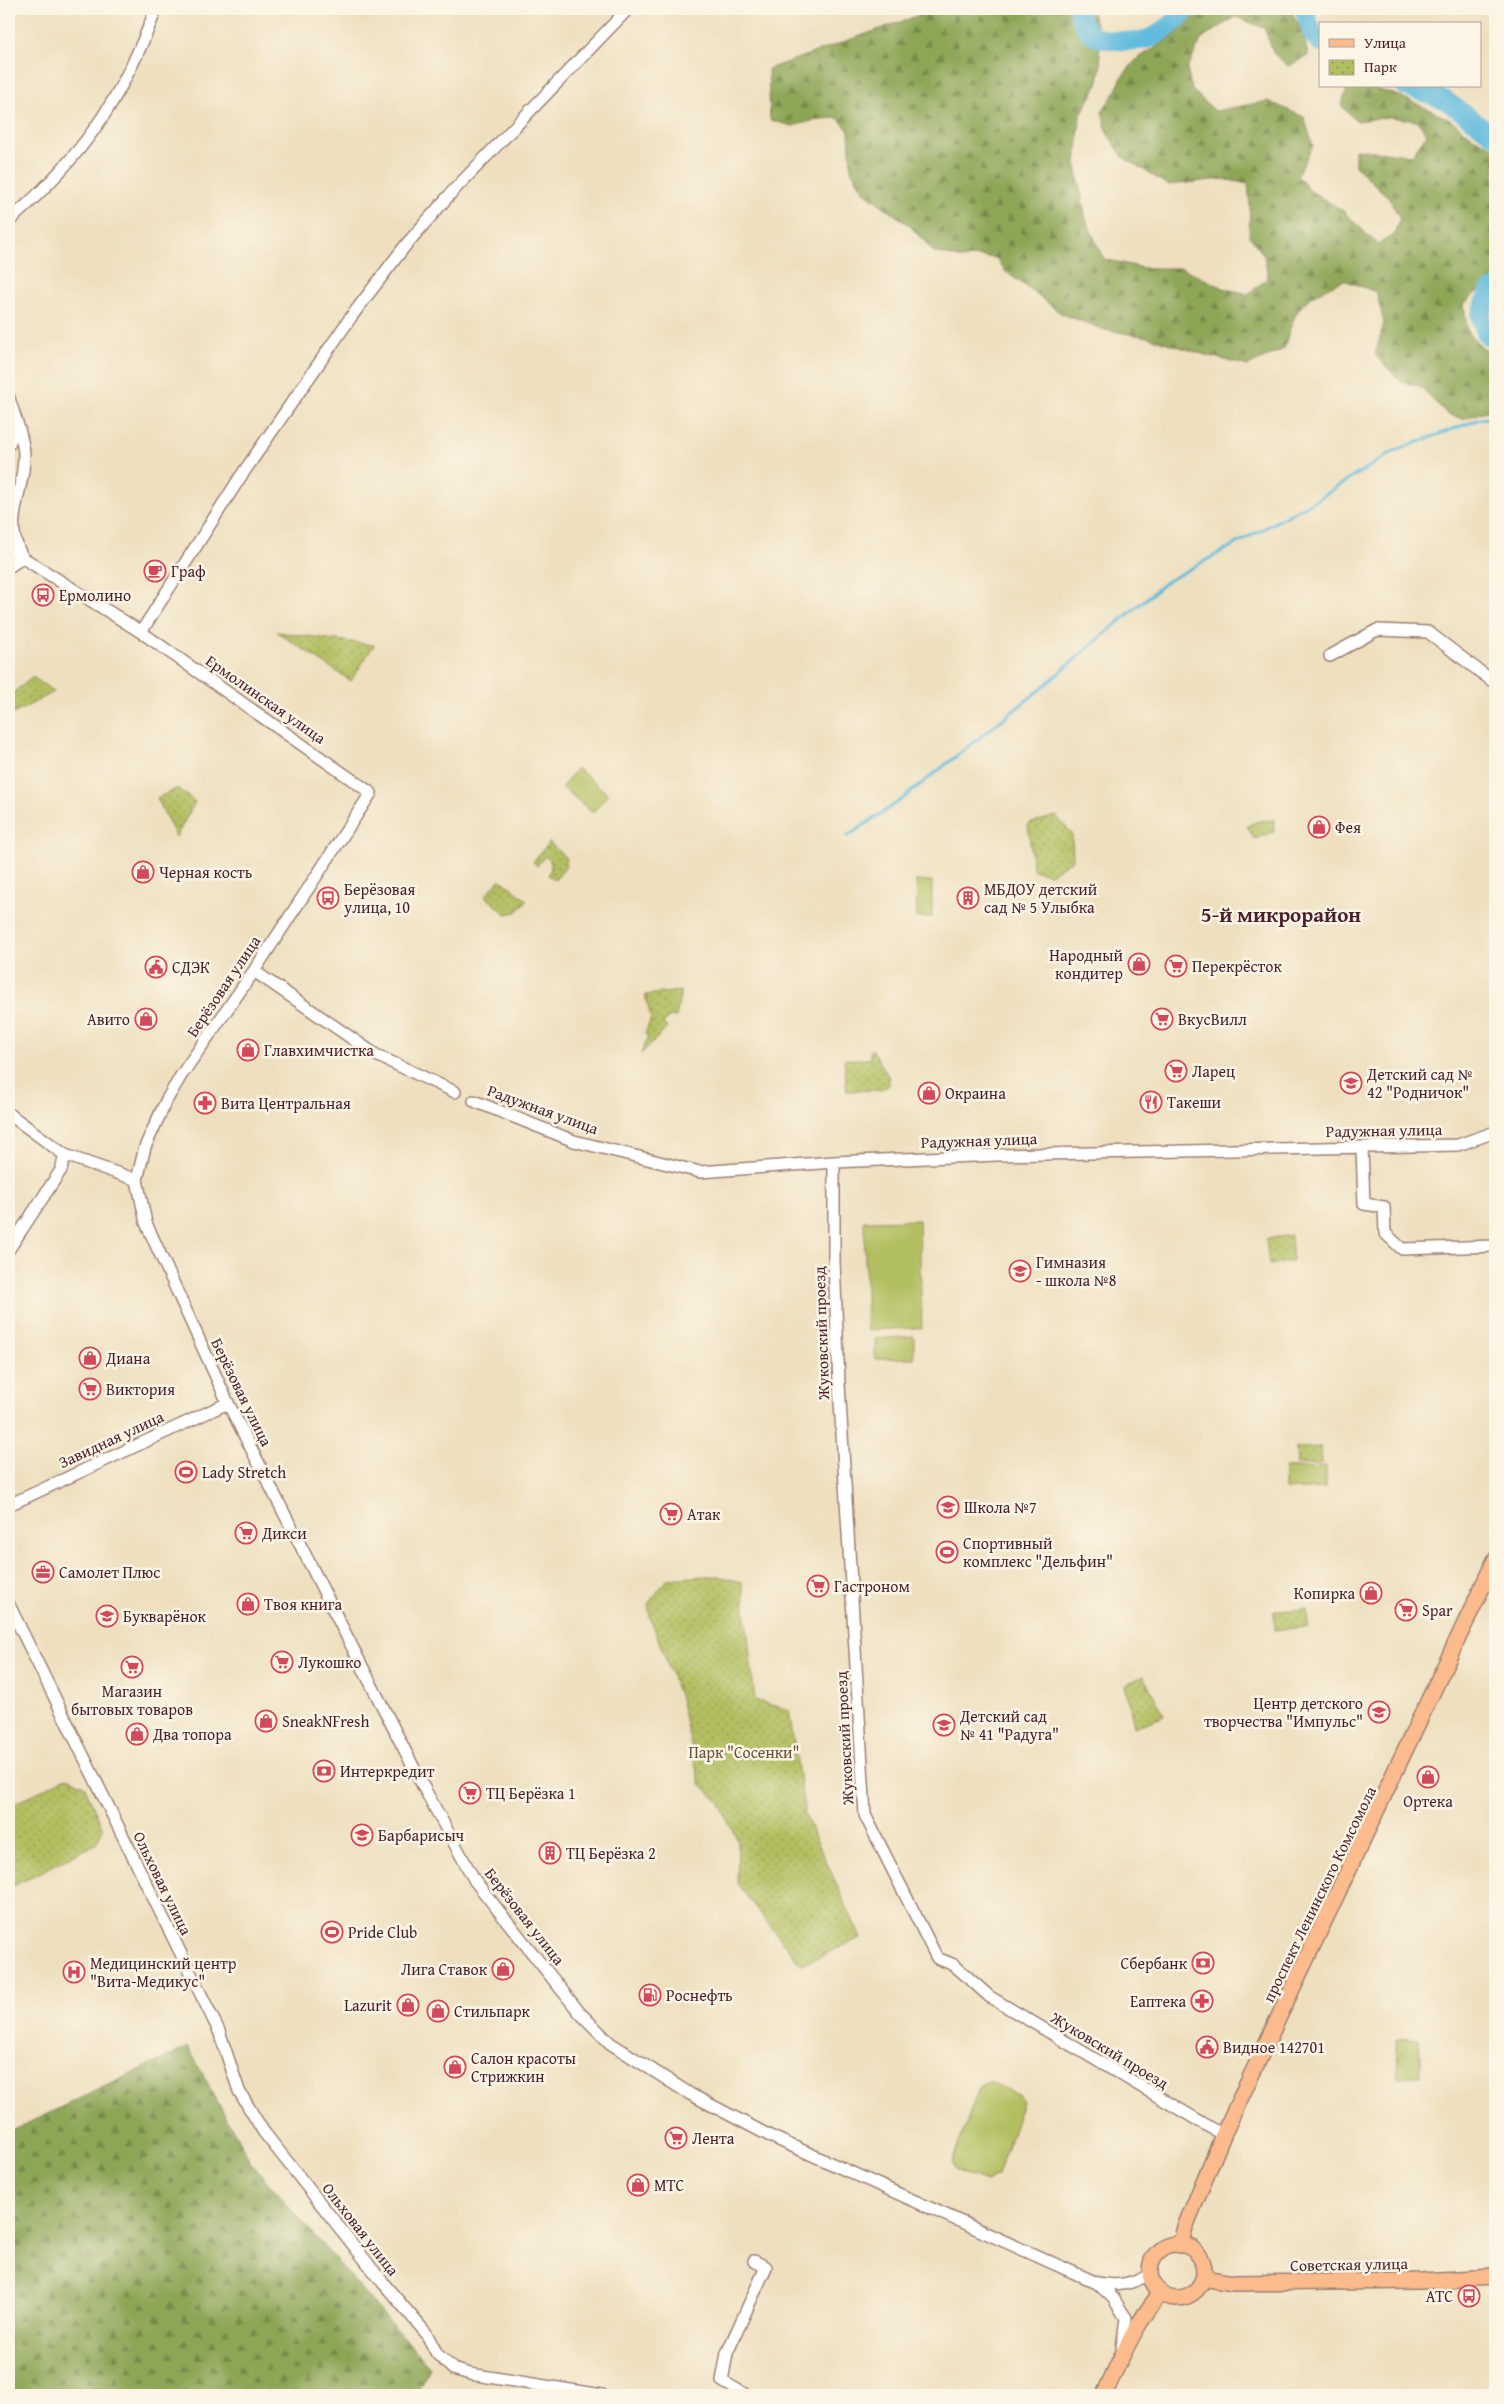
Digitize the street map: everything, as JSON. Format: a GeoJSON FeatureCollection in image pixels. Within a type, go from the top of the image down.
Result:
{"type":"FeatureCollection","features":[{"type":"Feature","properties":{"kind":"main road","name":"проспект Ленинского Комсомола"},"geometry":{"type":"LineString","coordinates":[[1180,2244],[1185,2227],[1223,2135],[1495,1560]]}},
{"type":"Feature","properties":{"kind":"main road"},"geometry":{"type":"LineString","coordinates":[[1180,2244],[1188,2246],[1200,2256],[1204,2270],[1203,2278],[1200,2286],[1187,2297],[1169,2297],[1162,2293],[1153,2282],[1151,2273],[1152,2262],[1156,2254],[1172,2245],[1180,2244]]}},
{"type":"Feature","properties":{"kind":"main road","name":"Советская улица"},"geometry":{"type":"LineString","coordinates":[[1203,2278],[1242,2283],[1413,2281],[1495,2277]]}},
{"type":"Feature","properties":{"kind":"main road"},"geometry":{"type":"LineString","coordinates":[[1104,2395],[1119,2361],[1151,2305],[1162,2293]]}},
{"type":"Feature","properties":{"kind":"street"},"geometry":{"type":"LineString","coordinates":[[9,221],[39,195],[64,168],[99,124],[122,87],[142,47],[156,9]]}},
{"type":"Feature","properties":{"kind":"street"},"geometry":{"type":"LineString","coordinates":[[141,632],[241,476],[351,317],[405,246],[454,191],[628,9]]}},
{"type":"Feature","properties":{"kind":"street"},"geometry":{"type":"LineString","coordinates":[[9,398],[24,456],[16,506],[14,535],[16,545],[23,558],[9,567]]}},
{"type":"Feature","properties":{"kind":"street"},"geometry":{"type":"LineString","coordinates":[[9,444],[13,433],[13,413]]}},
{"type":"Feature","properties":{"kind":"street"},"geometry":{"type":"LineString","coordinates":[[9,484],[14,492],[16,506],[9,523]]}},
{"type":"Feature","properties":{"kind":"street","name":"Ермолинская улица"},"geometry":{"type":"LineString","coordinates":[[9,549],[141,632],[372,793]]}},
{"type":"Feature","properties":{"kind":"street"},"geometry":{"type":"LineString","coordinates":[[1330,656],[1377,630],[1428,632],[1495,682]]}},
{"type":"Feature","properties":{"kind":"street","name":"Берёзовая улица"},"geometry":{"type":"LineString","coordinates":[[372,793],[254,971],[182,1074],[166,1101],[145,1147],[137,1180],[146,1223],[228,1403],[424,1788],[475,1881],[580,2013],[610,2043],[690,2094],[770,2136],[1097,2283]]}},
{"type":"Feature","properties":{"kind":"street"},"geometry":{"type":"LineString","coordinates":[[254,971],[376,1055],[455,1092]]}},
{"type":"Feature","properties":{"kind":"street","name":"Радужная улица"},"geometry":{"type":"LineString","coordinates":[[474,1101],[574,1141],[700,1172],[834,1162],[998,1155],[1458,1145],[1495,1132]]}},
{"type":"Feature","properties":{"kind":"street"},"geometry":{"type":"LineString","coordinates":[[9,1114],[65,1155],[137,1180]]}},
{"type":"Feature","properties":{"kind":"street"},"geometry":{"type":"LineString","coordinates":[[1362,1147],[1364,1204],[1384,1207],[1385,1233],[1402,1249],[1495,1246]]}},
{"type":"Feature","properties":{"kind":"street"},"geometry":{"type":"LineString","coordinates":[[9,1249],[61,1170],[65,1155]]}},
{"type":"Feature","properties":{"kind":"street","name":"Жуковский проезд"},"geometry":{"type":"LineString","coordinates":[[834,1162],[834,1260],[840,1398],[865,1814],[937,1958],[954,1964],[990,1997],[1223,2135]]}},
{"type":"Feature","properties":{"kind":"street","name":"Завидная улица"},"geometry":{"type":"LineString","coordinates":[[9,1505],[228,1403]]}},
{"type":"Feature","properties":{"kind":"street","name":"Ольховая улица"},"geometry":{"type":"LineString","coordinates":[[9,1605],[218,2031],[239,2091],[263,2131],[384,2284],[426,2333],[437,2354],[453,2369],[470,2374],[602,2395]]}},
{"type":"Feature","properties":{"kind":"street"},"geometry":{"type":"LineString","coordinates":[[746,2395],[722,2381],[727,2353],[766,2267],[754,2261]]}},
{"type":"Feature","properties":{"kind":"street"},"geometry":{"type":"LineString","coordinates":[[1097,2283],[1114,2286],[1127,2285],[1151,2273]]}},
{"type":"Feature","properties":{"kind":"street"},"geometry":{"type":"LineString","coordinates":[[1097,2283],[1113,2298],[1126,2318],[1119,2361]]}},
{"type":"Feature","properties":{"kind":"green space"},"geometry":{"type":"Polygon","coordinates":[[[936,9],[1091,9],[1097,28],[1101,65],[1097,86],[1080,116],[1076,166],[1086,220],[1104,259],[1144,268],[1182,268],[1223,288],[1248,294],[1268,278],[1264,255],[1249,236],[1250,206],[1248,184],[1223,179],[1168,185],[1123,157],[1107,133],[1102,111],[1114,94],[1123,75],[1137,59],[1173,36],[1204,9],[1290,9],[1303,32],[1308,56],[1288,66],[1274,54],[1264,28],[1236,17],[1202,38],[1187,69],[1192,90],[1215,111],[1268,101],[1304,117],[1313,146],[1297,175],[1309,190],[1342,210],[1377,244],[1393,236],[1400,218],[1388,197],[1355,166],[1355,149],[1412,155],[1427,134],[1417,121],[1388,117],[1357,121],[1341,106],[1347,88],[1373,88],[1400,96],[1451,120],[1471,136],[1495,148],[1495,276],[1464,304],[1468,333],[1486,351],[1495,355],[1495,408],[1463,419],[1447,414],[1420,386],[1401,382],[1375,355],[1384,323],[1376,292],[1344,280],[1319,292],[1303,305],[1297,312],[1284,349],[1248,366],[1148,337],[1105,330],[1062,314],[1005,271],[996,258],[976,256],[963,259],[934,252],[910,226],[864,192],[851,170],[849,131],[838,118],[820,119],[792,126],[770,120],[768,69],[936,9]]]}},
{"type":"Feature","properties":{"kind":"green space"},"geometry":{"type":"Polygon","coordinates":[[[277,632],[374,645],[351,681],[277,632]]]}},
{"type":"Feature","properties":{"kind":"green space"},"geometry":{"type":"Polygon","coordinates":[[[33,677],[54,692],[9,716],[9,696],[33,677]]]}},
{"type":"Feature","properties":{"kind":"green space"},"geometry":{"type":"Polygon","coordinates":[[[577,768],[608,794],[593,813],[562,787],[577,768]]]}},
{"type":"Feature","properties":{"kind":"green space"},"geometry":{"type":"Polygon","coordinates":[[[178,788],[195,802],[176,837],[157,798],[178,788]]]}},
{"type":"Feature","properties":{"kind":"green space"},"geometry":{"type":"Polygon","coordinates":[[[1056,816],[1072,834],[1073,860],[1050,874],[1033,870],[1028,824],[1056,816]]]}},
{"type":"Feature","properties":{"kind":"green space"},"geometry":{"type":"Polygon","coordinates":[[[1274,820],[1274,832],[1254,839],[1247,826],[1258,821],[1274,820]]]}},
{"type":"Feature","properties":{"kind":"green space"},"geometry":{"type":"Polygon","coordinates":[[[549,842],[567,859],[565,868],[555,880],[548,875],[551,868],[550,861],[545,856],[537,866],[533,862],[549,842]]]}},
{"type":"Feature","properties":{"kind":"green space"},"geometry":{"type":"Polygon","coordinates":[[[500,879],[527,900],[517,912],[506,914],[485,896],[500,879]]]}},
{"type":"Feature","properties":{"kind":"green space"},"geometry":{"type":"Polygon","coordinates":[[[916,881],[932,881],[932,917],[917,917],[916,881]]]}},
{"type":"Feature","properties":{"kind":"green space"},"geometry":{"type":"Polygon","coordinates":[[[681,991],[676,1017],[670,1016],[663,1023],[667,1028],[641,1054],[648,1037],[645,1034],[651,1018],[645,995],[681,991]]]}},
{"type":"Feature","properties":{"kind":"green space"},"geometry":{"type":"Polygon","coordinates":[[[870,1050],[873,1050],[889,1078],[889,1085],[881,1090],[847,1091],[844,1059],[870,1059],[870,1050]]]}},
{"type":"Feature","properties":{"kind":"green space"},"geometry":{"type":"Polygon","coordinates":[[[919,1220],[922,1328],[867,1330],[864,1221],[919,1220]]]}},
{"type":"Feature","properties":{"kind":"green space"},"geometry":{"type":"Polygon","coordinates":[[[1291,1235],[1293,1261],[1269,1265],[1266,1239],[1291,1235]]]}},
{"type":"Feature","properties":{"kind":"green space"},"geometry":{"type":"Polygon","coordinates":[[[914,1336],[914,1358],[875,1359],[875,1339],[914,1336]]]}},
{"type":"Feature","properties":{"kind":"green space"},"geometry":{"type":"Polygon","coordinates":[[[1321,1447],[1322,1464],[1297,1465],[1296,1448],[1321,1447]]]}},
{"type":"Feature","properties":{"kind":"green space"},"geometry":{"type":"Polygon","coordinates":[[[1326,1467],[1326,1488],[1285,1490],[1285,1468],[1326,1467]]]}},
{"type":"Feature","properties":{"kind":"green space","name":"Парк \"Сосенки\""},"geometry":{"type":"Polygon","coordinates":[[[718,1576],[742,1582],[755,1700],[789,1710],[805,1815],[861,1938],[801,1965],[737,1884],[738,1842],[719,1802],[700,1784],[680,1698],[650,1617],[648,1604],[667,1579],[718,1576]]]}},
{"type":"Feature","properties":{"kind":"green space"},"geometry":{"type":"Polygon","coordinates":[[[1307,1609],[1308,1627],[1275,1630],[1274,1611],[1307,1609]]]}},
{"type":"Feature","properties":{"kind":"green space"},"geometry":{"type":"Polygon","coordinates":[[[1143,1676],[1165,1716],[1134,1727],[1125,1685],[1143,1676]]]}},
{"type":"Feature","properties":{"kind":"green space"},"geometry":{"type":"Polygon","coordinates":[[[68,1777],[84,1785],[103,1829],[96,1844],[9,1888],[9,1806],[68,1777]]]}},
{"type":"Feature","properties":{"kind":"green space"},"geometry":{"type":"Polygon","coordinates":[[[1419,2038],[1421,2076],[1398,2077],[1397,2039],[1419,2038]]]}},
{"type":"Feature","properties":{"kind":"green space"},"geometry":{"type":"Polygon","coordinates":[[[188,2047],[251,2163],[430,2368],[415,2395],[9,2395],[9,2132],[188,2047]]]}},
{"type":"Feature","properties":{"kind":"green space"},"geometry":{"type":"Polygon","coordinates":[[[989,2082],[1019,2094],[1023,2102],[997,2176],[987,2182],[957,2172],[952,2162],[980,2085],[989,2082]]]}},
{"type":"Feature","properties":{"kind":"waterway"},"geometry":{"type":"LineString","coordinates":[[1078,9],[1083,24],[1093,35],[1104,39],[1128,41],[1147,39],[1158,34],[1188,9]]}},
{"type":"Feature","properties":{"kind":"waterway"},"geometry":{"type":"LineString","coordinates":[[1304,9],[1313,35],[1319,42]]}},
{"type":"Feature","properties":{"kind":"waterway"},"geometry":{"type":"LineString","coordinates":[[1411,88],[1445,100],[1495,136]]}},
{"type":"Feature","properties":{"kind":"waterway"},"geometry":{"type":"LineString","coordinates":[[1495,288],[1489,292],[1480,317],[1487,336],[1495,341]]}},
{"type":"Feature","properties":{"kind":"waterway"},"geometry":{"type":"LineString","coordinates":[[848,836],[901,800],[1032,696],[1166,582],[1318,499],[1394,451],[1480,419],[1495,417]]}},
{"type":"Feature","properties":{"kind":"place","name":"Граф"},"geometry":{"type":"Point","coordinates":[155,571]}},
{"type":"Feature","properties":{"kind":"place","name":"Ермолино"},"geometry":{"type":"Point","coordinates":[43,595]}},
{"type":"Feature","properties":{"kind":"place","name":"Фея"},"geometry":{"type":"Point","coordinates":[1319,827]}},
{"type":"Feature","properties":{"kind":"place","name":"Черная кость"},"geometry":{"type":"Point","coordinates":[143,872]}},
{"type":"Feature","properties":{"kind":"place","name":"Берёзовая улица, 10"},"geometry":{"type":"Point","coordinates":[328,898]}},
{"type":"Feature","properties":{"kind":"place","name":"МБДОУ детский сад № 5 Улыбка"},"geometry":{"type":"Point","coordinates":[968,898]}},
{"type":"Feature","properties":{"kind":"place","name":"Народный кондитер"},"geometry":{"type":"Point","coordinates":[1139,964]}},
{"type":"Feature","properties":{"kind":"place","name":"Перекрёсток"},"geometry":{"type":"Point","coordinates":[1176,966]}},
{"type":"Feature","properties":{"kind":"place","name":"СДЭК"},"geometry":{"type":"Point","coordinates":[156,967]}},
{"type":"Feature","properties":{"kind":"place","name":"Авито"},"geometry":{"type":"Point","coordinates":[146,1019]}},
{"type":"Feature","properties":{"kind":"place","name":"ВкусВилл"},"geometry":{"type":"Point","coordinates":[1162,1019]}},
{"type":"Feature","properties":{"kind":"place","name":"Главхимчистка"},"geometry":{"type":"Point","coordinates":[248,1050]}},
{"type":"Feature","properties":{"kind":"place","name":"Ларец"},"geometry":{"type":"Point","coordinates":[1176,1071]}},
{"type":"Feature","properties":{"kind":"place","name":"Детский сад № 42 \"Родничок\""},"geometry":{"type":"Point","coordinates":[1351,1083]}},
{"type":"Feature","properties":{"kind":"place","name":"Окраина"},"geometry":{"type":"Point","coordinates":[929,1093]}},
{"type":"Feature","properties":{"kind":"place","name":"Такеши"},"geometry":{"type":"Point","coordinates":[1151,1102]}},
{"type":"Feature","properties":{"kind":"place","name":"Вита Центральная"},"geometry":{"type":"Point","coordinates":[205,1103]}},
{"type":"Feature","properties":{"kind":"place","name":"Гимназия - школа №8"},"geometry":{"type":"Point","coordinates":[1020,1271]}},
{"type":"Feature","properties":{"kind":"place","name":"Диана"},"geometry":{"type":"Point","coordinates":[90,1358]}},
{"type":"Feature","properties":{"kind":"place","name":"Виктория"},"geometry":{"type":"Point","coordinates":[90,1389]}},
{"type":"Feature","properties":{"kind":"place","name":"Lady Stretch"},"geometry":{"type":"Point","coordinates":[186,1472]}},
{"type":"Feature","properties":{"kind":"place","name":"Школа №7"},"geometry":{"type":"Point","coordinates":[948,1507]}},
{"type":"Feature","properties":{"kind":"place","name":"Атак"},"geometry":{"type":"Point","coordinates":[671,1514]}},
{"type":"Feature","properties":{"kind":"place","name":"Дикси"},"geometry":{"type":"Point","coordinates":[246,1533]}},
{"type":"Feature","properties":{"kind":"place","name":"Спортивный комплекс \"Дельфин\""},"geometry":{"type":"Point","coordinates":[947,1552]}},
{"type":"Feature","properties":{"kind":"place","name":"Самолет Плюс"},"geometry":{"type":"Point","coordinates":[43,1572]}},
{"type":"Feature","properties":{"kind":"place","name":"Гастроном"},"geometry":{"type":"Point","coordinates":[818,1586]}},
{"type":"Feature","properties":{"kind":"place","name":"Копирка"},"geometry":{"type":"Point","coordinates":[1371,1593]}},
{"type":"Feature","properties":{"kind":"place","name":"Твоя книга"},"geometry":{"type":"Point","coordinates":[248,1604]}},
{"type":"Feature","properties":{"kind":"place","name":"Spar"},"geometry":{"type":"Point","coordinates":[1406,1610]}},
{"type":"Feature","properties":{"kind":"place","name":"Букварёнок"},"geometry":{"type":"Point","coordinates":[107,1616]}},
{"type":"Feature","properties":{"kind":"place","name":"Лукошко"},"geometry":{"type":"Point","coordinates":[282,1662]}},
{"type":"Feature","properties":{"kind":"place","name":"Магазин бытовых товаров"},"geometry":{"type":"Point","coordinates":[132,1667]}},
{"type":"Feature","properties":{"kind":"place","name":"Центр детского творчества \"Импульс\""},"geometry":{"type":"Point","coordinates":[1379,1712]}},
{"type":"Feature","properties":{"kind":"place","name":"SneakNFresh"},"geometry":{"type":"Point","coordinates":[266,1721]}},
{"type":"Feature","properties":{"kind":"place","name":"Детский сад № 41 \"Радуга\""},"geometry":{"type":"Point","coordinates":[944,1725]}},
{"type":"Feature","properties":{"kind":"place","name":"Два топора"},"geometry":{"type":"Point","coordinates":[137,1734]}},
{"type":"Feature","properties":{"kind":"place","name":"Интеркредит"},"geometry":{"type":"Point","coordinates":[324,1771]}},
{"type":"Feature","properties":{"kind":"place","name":"Ортека"},"geometry":{"type":"Point","coordinates":[1428,1777]}},
{"type":"Feature","properties":{"kind":"place","name":"ТЦ Берёзка 1"},"geometry":{"type":"Point","coordinates":[470,1793]}},
{"type":"Feature","properties":{"kind":"place","name":"Барбарисыч"},"geometry":{"type":"Point","coordinates":[362,1835]}},
{"type":"Feature","properties":{"kind":"place","name":"ТЦ Берёзка 2"},"geometry":{"type":"Point","coordinates":[550,1853]}},
{"type":"Feature","properties":{"kind":"place","name":"Pride Club"},"geometry":{"type":"Point","coordinates":[332,1932]}},
{"type":"Feature","properties":{"kind":"place","name":"Сбербанк"},"geometry":{"type":"Point","coordinates":[1203,1963]}},
{"type":"Feature","properties":{"kind":"place","name":"Лига Ставок"},"geometry":{"type":"Point","coordinates":[503,1969]}},
{"type":"Feature","properties":{"kind":"place","name":"Медицинский центр \"Вита-Медикус\""},"geometry":{"type":"Point","coordinates":[74,1972]}},
{"type":"Feature","properties":{"kind":"place","name":"Роснефть"},"geometry":{"type":"Point","coordinates":[650,1995]}},
{"type":"Feature","properties":{"kind":"place","name":"Еаптека"},"geometry":{"type":"Point","coordinates":[1202,2001]}},
{"type":"Feature","properties":{"kind":"place","name":"Lazurit"},"geometry":{"type":"Point","coordinates":[408,2005]}},
{"type":"Feature","properties":{"kind":"place","name":"Стильпарк"},"geometry":{"type":"Point","coordinates":[438,2011]}},
{"type":"Feature","properties":{"kind":"place","name":"Видное 142701"},"geometry":{"type":"Point","coordinates":[1207,2047]}},
{"type":"Feature","properties":{"kind":"place","name":"Салон красоты Стрижкин"},"geometry":{"type":"Point","coordinates":[455,2067]}},
{"type":"Feature","properties":{"kind":"place","name":"Лента"},"geometry":{"type":"Point","coordinates":[676,2138]}},
{"type":"Feature","properties":{"kind":"place","name":"МТС"},"geometry":{"type":"Point","coordinates":[638,2185]}},
{"type":"Feature","properties":{"kind":"place","name":"АТС"},"geometry":{"type":"Point","coordinates":[1469,2296]}},
{"type":"Feature","properties":{"kind":"district","name":"5-й микрорайон"},"geometry":{"type":"Point","coordinates":[1281,915]}}]}
